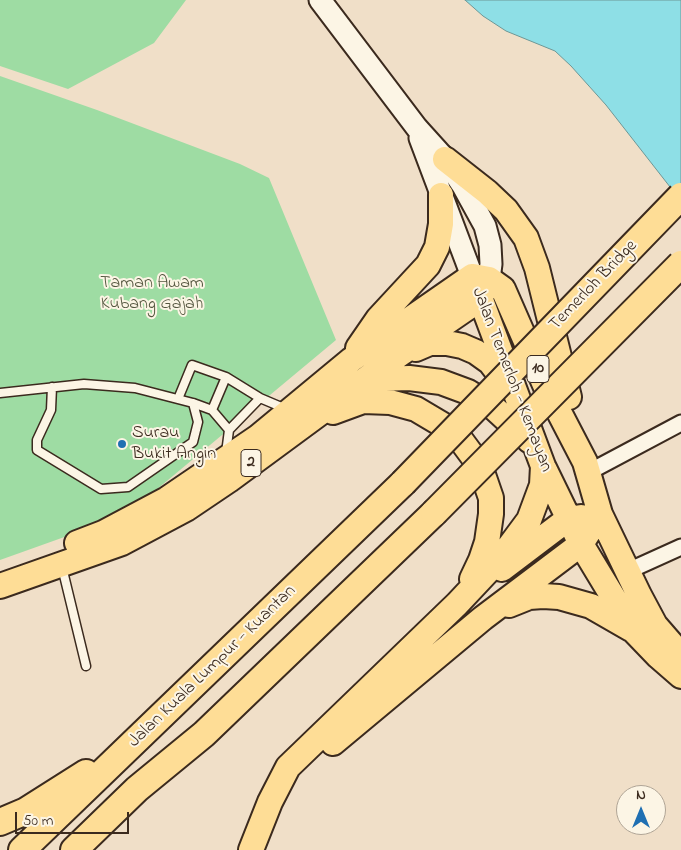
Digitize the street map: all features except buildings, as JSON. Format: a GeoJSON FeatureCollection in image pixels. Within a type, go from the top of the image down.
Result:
{"type":"FeatureCollection","features":[{"type":"Feature","properties":{"kind":"highway","name":"Temerloh Bridge"},"geometry":{"type":"LineString","coordinates":[[403,483],[681,196]]}},
{"type":"Feature","properties":{"kind":"highway"},"geometry":{"type":"LineString","coordinates":[[74,850],[137,789],[204,734],[434,512],[681,264]]}},
{"type":"Feature","properties":{"kind":"highway","name":"Jalan Kuala Lumpur - Kuantan"},"geometry":{"type":"LineString","coordinates":[[22,850],[403,483]]}},
{"type":"Feature","properties":{"kind":"highway"},"geometry":{"type":"LineString","coordinates":[[0,822],[26,811],[99,765],[115,761]]}},
{"type":"Feature","properties":{"kind":"main road"},"geometry":{"type":"LineString","coordinates":[[320,0],[417,128],[445,159],[463,186],[485,226],[490,245],[491,264],[480,285],[351,360]]}},
{"type":"Feature","properties":{"kind":"main road"},"geometry":{"type":"LineString","coordinates":[[417,128],[441,195],[480,285]]}},
{"type":"Feature","properties":{"kind":"main road"},"geometry":{"type":"LineString","coordinates":[[445,159],[487,192],[506,210],[526,238],[537,268],[586,467]]}},
{"type":"Feature","properties":{"kind":"main road"},"geometry":{"type":"LineString","coordinates":[[300,415],[351,360],[378,319],[428,265],[437,247],[441,224],[441,195]]}},
{"type":"Feature","properties":{"kind":"main road","name":"2"},"geometry":{"type":"LineString","coordinates":[[0,570],[103,533],[167,499],[258,437],[347,393],[400,354],[480,285]]}},
{"type":"Feature","properties":{"kind":"main road","name":"Jalan Temerloh - Kemayan"},"geometry":{"type":"LineString","coordinates":[[681,656],[655,625],[628,572],[600,514],[586,467],[545,385],[503,289],[480,285],[539,456],[568,519],[633,630],[681,676]]}},
{"type":"Feature","properties":{"kind":"main road"},"geometry":{"type":"LineString","coordinates":[[400,354],[430,343],[447,343],[462,346],[476,352],[490,362],[517,396]]}},
{"type":"Feature","properties":{"kind":"main road"},"geometry":{"type":"LineString","coordinates":[[254,844],[270,802],[288,767],[457,604],[503,555],[529,520],[542,485],[539,456],[494,408],[468,392],[441,382],[409,378],[378,379],[347,393]]}},
{"type":"Feature","properties":{"kind":"main road"},"geometry":{"type":"LineString","coordinates":[[300,415],[363,402],[390,402],[416,408],[434,418],[448,428],[471,452],[480,466],[486,482],[491,498],[491,514],[487,542],[481,560],[457,604]]}},
{"type":"Feature","properties":{"kind":"main road","name":"2"},"geometry":{"type":"LineString","coordinates":[[0,586],[122,543],[186,509],[300,415]]}},
{"type":"Feature","properties":{"kind":"main road"},"geometry":{"type":"LineString","coordinates":[[457,604],[568,519],[600,514]]}},
{"type":"Feature","properties":{"kind":"main road"},"geometry":{"type":"LineString","coordinates":[[254,844],[283,806],[304,772],[329,746],[483,618],[581,544],[600,514]]}},
{"type":"Feature","properties":{"kind":"main road"},"geometry":{"type":"LineString","coordinates":[[483,618],[529,597],[559,596],[591,606],[633,630]]}},
{"type":"Feature","properties":{"kind":"street"},"geometry":{"type":"LineString","coordinates":[[586,467],[681,423]]}},
{"type":"Feature","properties":{"kind":"street"},"geometry":{"type":"LineString","coordinates":[[628,572],[681,547]]}},
{"type":"Feature","properties":{"kind":"lane"},"geometry":{"type":"LineString","coordinates":[[178,399],[192,365],[226,377],[260,398],[300,415]]}},
{"type":"Feature","properties":{"kind":"lane"},"geometry":{"type":"LineString","coordinates":[[212,410],[226,377]]}},
{"type":"Feature","properties":{"kind":"lane"},"geometry":{"type":"LineString","coordinates":[[0,393],[84,384],[135,388],[193,403],[212,410],[229,430]]}},
{"type":"Feature","properties":{"kind":"lane"},"geometry":{"type":"LineString","coordinates":[[52,387],[51,410],[37,440],[37,450],[101,489],[128,487],[193,442],[198,422],[193,403]]}},
{"type":"Feature","properties":{"kind":"lane"},"geometry":{"type":"LineString","coordinates":[[225,459],[229,430],[260,398]]}},
{"type":"Feature","properties":{"kind":"lane"},"geometry":{"type":"LineString","coordinates":[[61,565],[86,666]]}},
{"type":"Feature","properties":{"kind":"green space"},"geometry":{"type":"Polygon","coordinates":[[[0,0],[186,0],[154,43],[68,89],[0,66],[0,0]]]}},
{"type":"Feature","properties":{"kind":"green space","name":"Taman Awam Kubang Gajah"},"geometry":{"type":"Polygon","coordinates":[[[0,76],[240,164],[269,178],[336,340],[126,515],[0,560],[0,76]]]}},
{"type":"Feature","properties":{"kind":"water"},"geometry":{"type":"Polygon","coordinates":[[[465,0],[681,0],[681,201],[606,105],[555,51],[506,31],[483,16],[465,0]]]}},
{"type":"Feature","properties":{"kind":"place","name":"Surau Bukit Angin"},"geometry":{"type":"Point","coordinates":[122,444]}}]}
